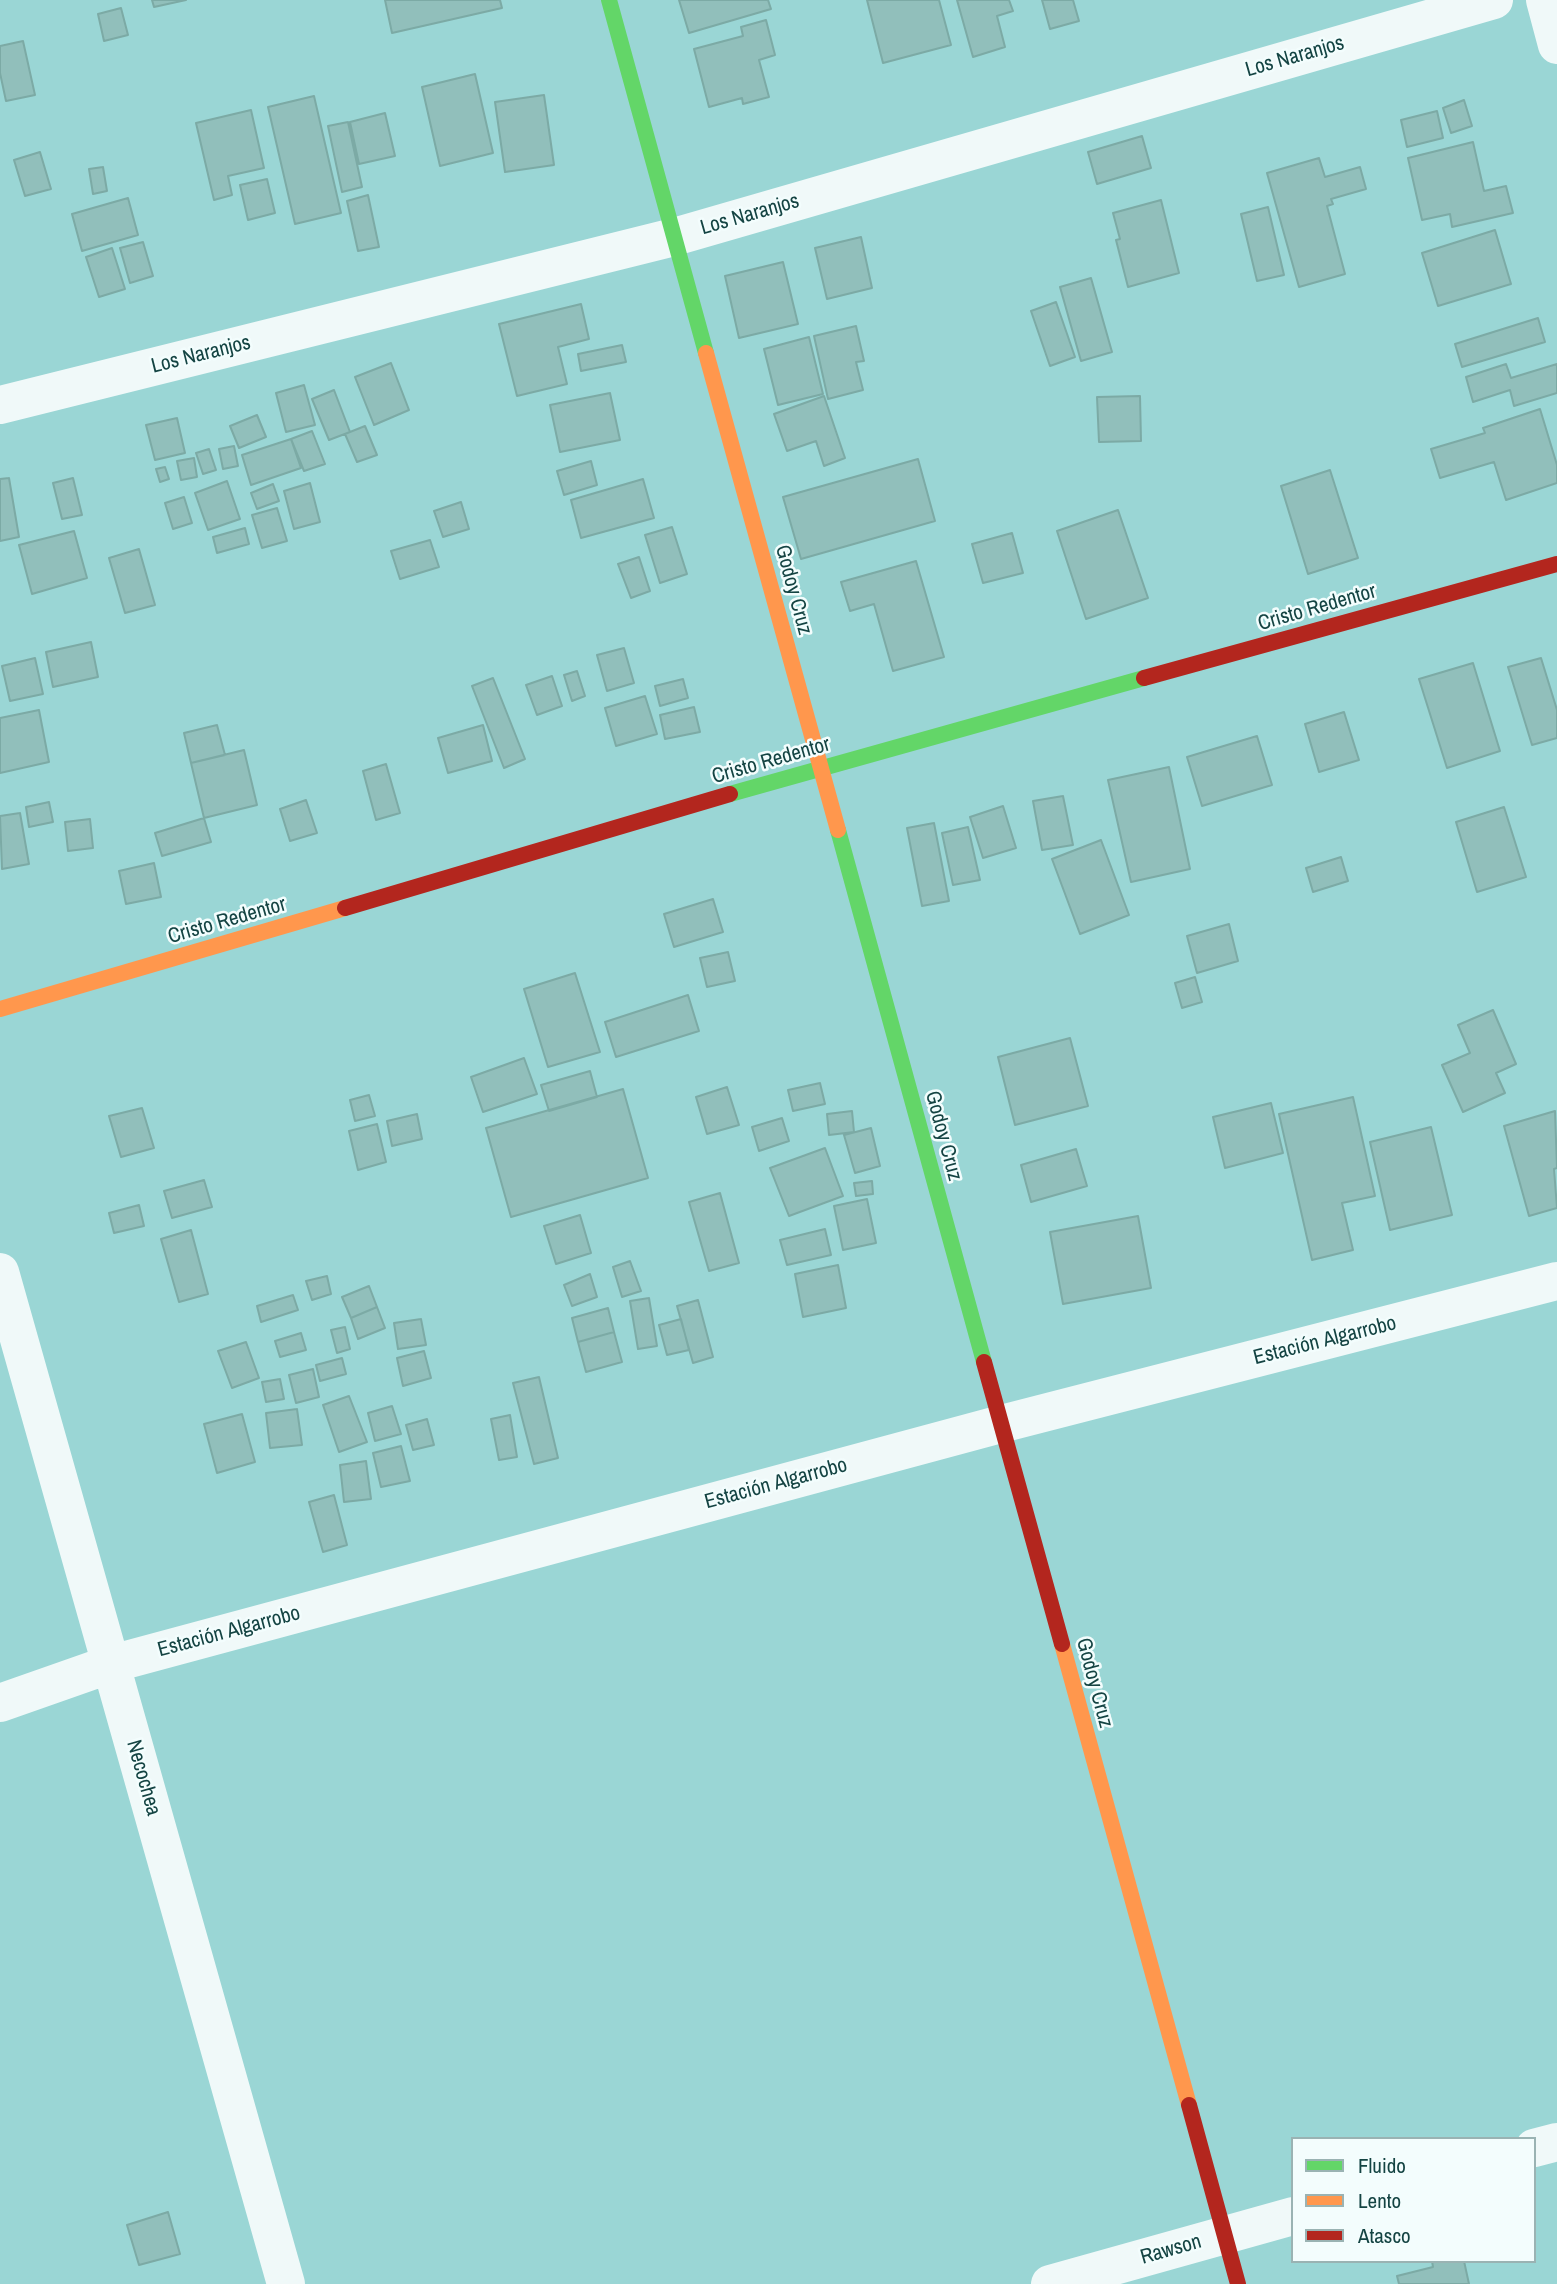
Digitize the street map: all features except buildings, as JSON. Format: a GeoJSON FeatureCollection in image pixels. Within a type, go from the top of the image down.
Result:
{"type":"FeatureCollection","features":[{"type":"Feature","properties":{"kind":"street","name":"Godoy Cruz"},"geometry":{"type":"LineString","coordinates":[[609,0],[1238,2284]]}},
{"type":"Feature","properties":{"kind":"street","name":"Los Naranjos"},"geometry":{"type":"LineString","coordinates":[[0,405],[674,237],[1494,0]]}},
{"type":"Feature","properties":{"kind":"street"},"geometry":{"type":"LineString","coordinates":[[1545,0],[1557,45]]}},
{"type":"Feature","properties":{"kind":"street","name":"Cristo Redentor"},"geometry":{"type":"LineString","coordinates":[[0,1009],[820,768],[1557,564]]}},
{"type":"Feature","properties":{"kind":"street","name":"Necochea"},"geometry":{"type":"LineString","coordinates":[[0,1272],[286,2284]]}},
{"type":"Feature","properties":{"kind":"street","name":"Estación Algarrobo"},"geometry":{"type":"LineString","coordinates":[[4,1699],[111,1664],[1001,1424],[1557,1281]]}},
{"type":"Feature","properties":{"kind":"street"},"geometry":{"type":"LineString","coordinates":[[1536,2147],[1557,2142]]}},
{"type":"Feature","properties":{"kind":"street","name":"Rawson"},"geometry":{"type":"LineString","coordinates":[[1050,2284],[1291,2217]]}},
{"type":"Feature","properties":{"kind":"traffic: fast"},"geometry":{"type":"LineString","coordinates":[[609,0],[706,353]]}},
{"type":"Feature","properties":{"kind":"traffic: fast"},"geometry":{"type":"LineString","coordinates":[[730,794],[1144,678]]}},
{"type":"Feature","properties":{"kind":"traffic: fast"},"geometry":{"type":"LineString","coordinates":[[838,830],[984,1362]]}},
{"type":"Feature","properties":{"kind":"traffic: slow"},"geometry":{"type":"LineString","coordinates":[[706,353],[838,830]]}},
{"type":"Feature","properties":{"kind":"traffic: slow"},"geometry":{"type":"LineString","coordinates":[[0,1009],[345,908]]}},
{"type":"Feature","properties":{"kind":"traffic: slow"},"geometry":{"type":"LineString","coordinates":[[1062,1644],[1189,2105]]}},
{"type":"Feature","properties":{"kind":"traffic: jam"},"geometry":{"type":"LineString","coordinates":[[1144,678],[1557,564]]}},
{"type":"Feature","properties":{"kind":"traffic: jam"},"geometry":{"type":"LineString","coordinates":[[345,908],[730,794]]}},
{"type":"Feature","properties":{"kind":"traffic: jam"},"geometry":{"type":"LineString","coordinates":[[984,1362],[1062,1644]]}},
{"type":"Feature","properties":{"kind":"traffic: jam"},"geometry":{"type":"LineString","coordinates":[[1189,2105],[1238,2284]]}}]}
